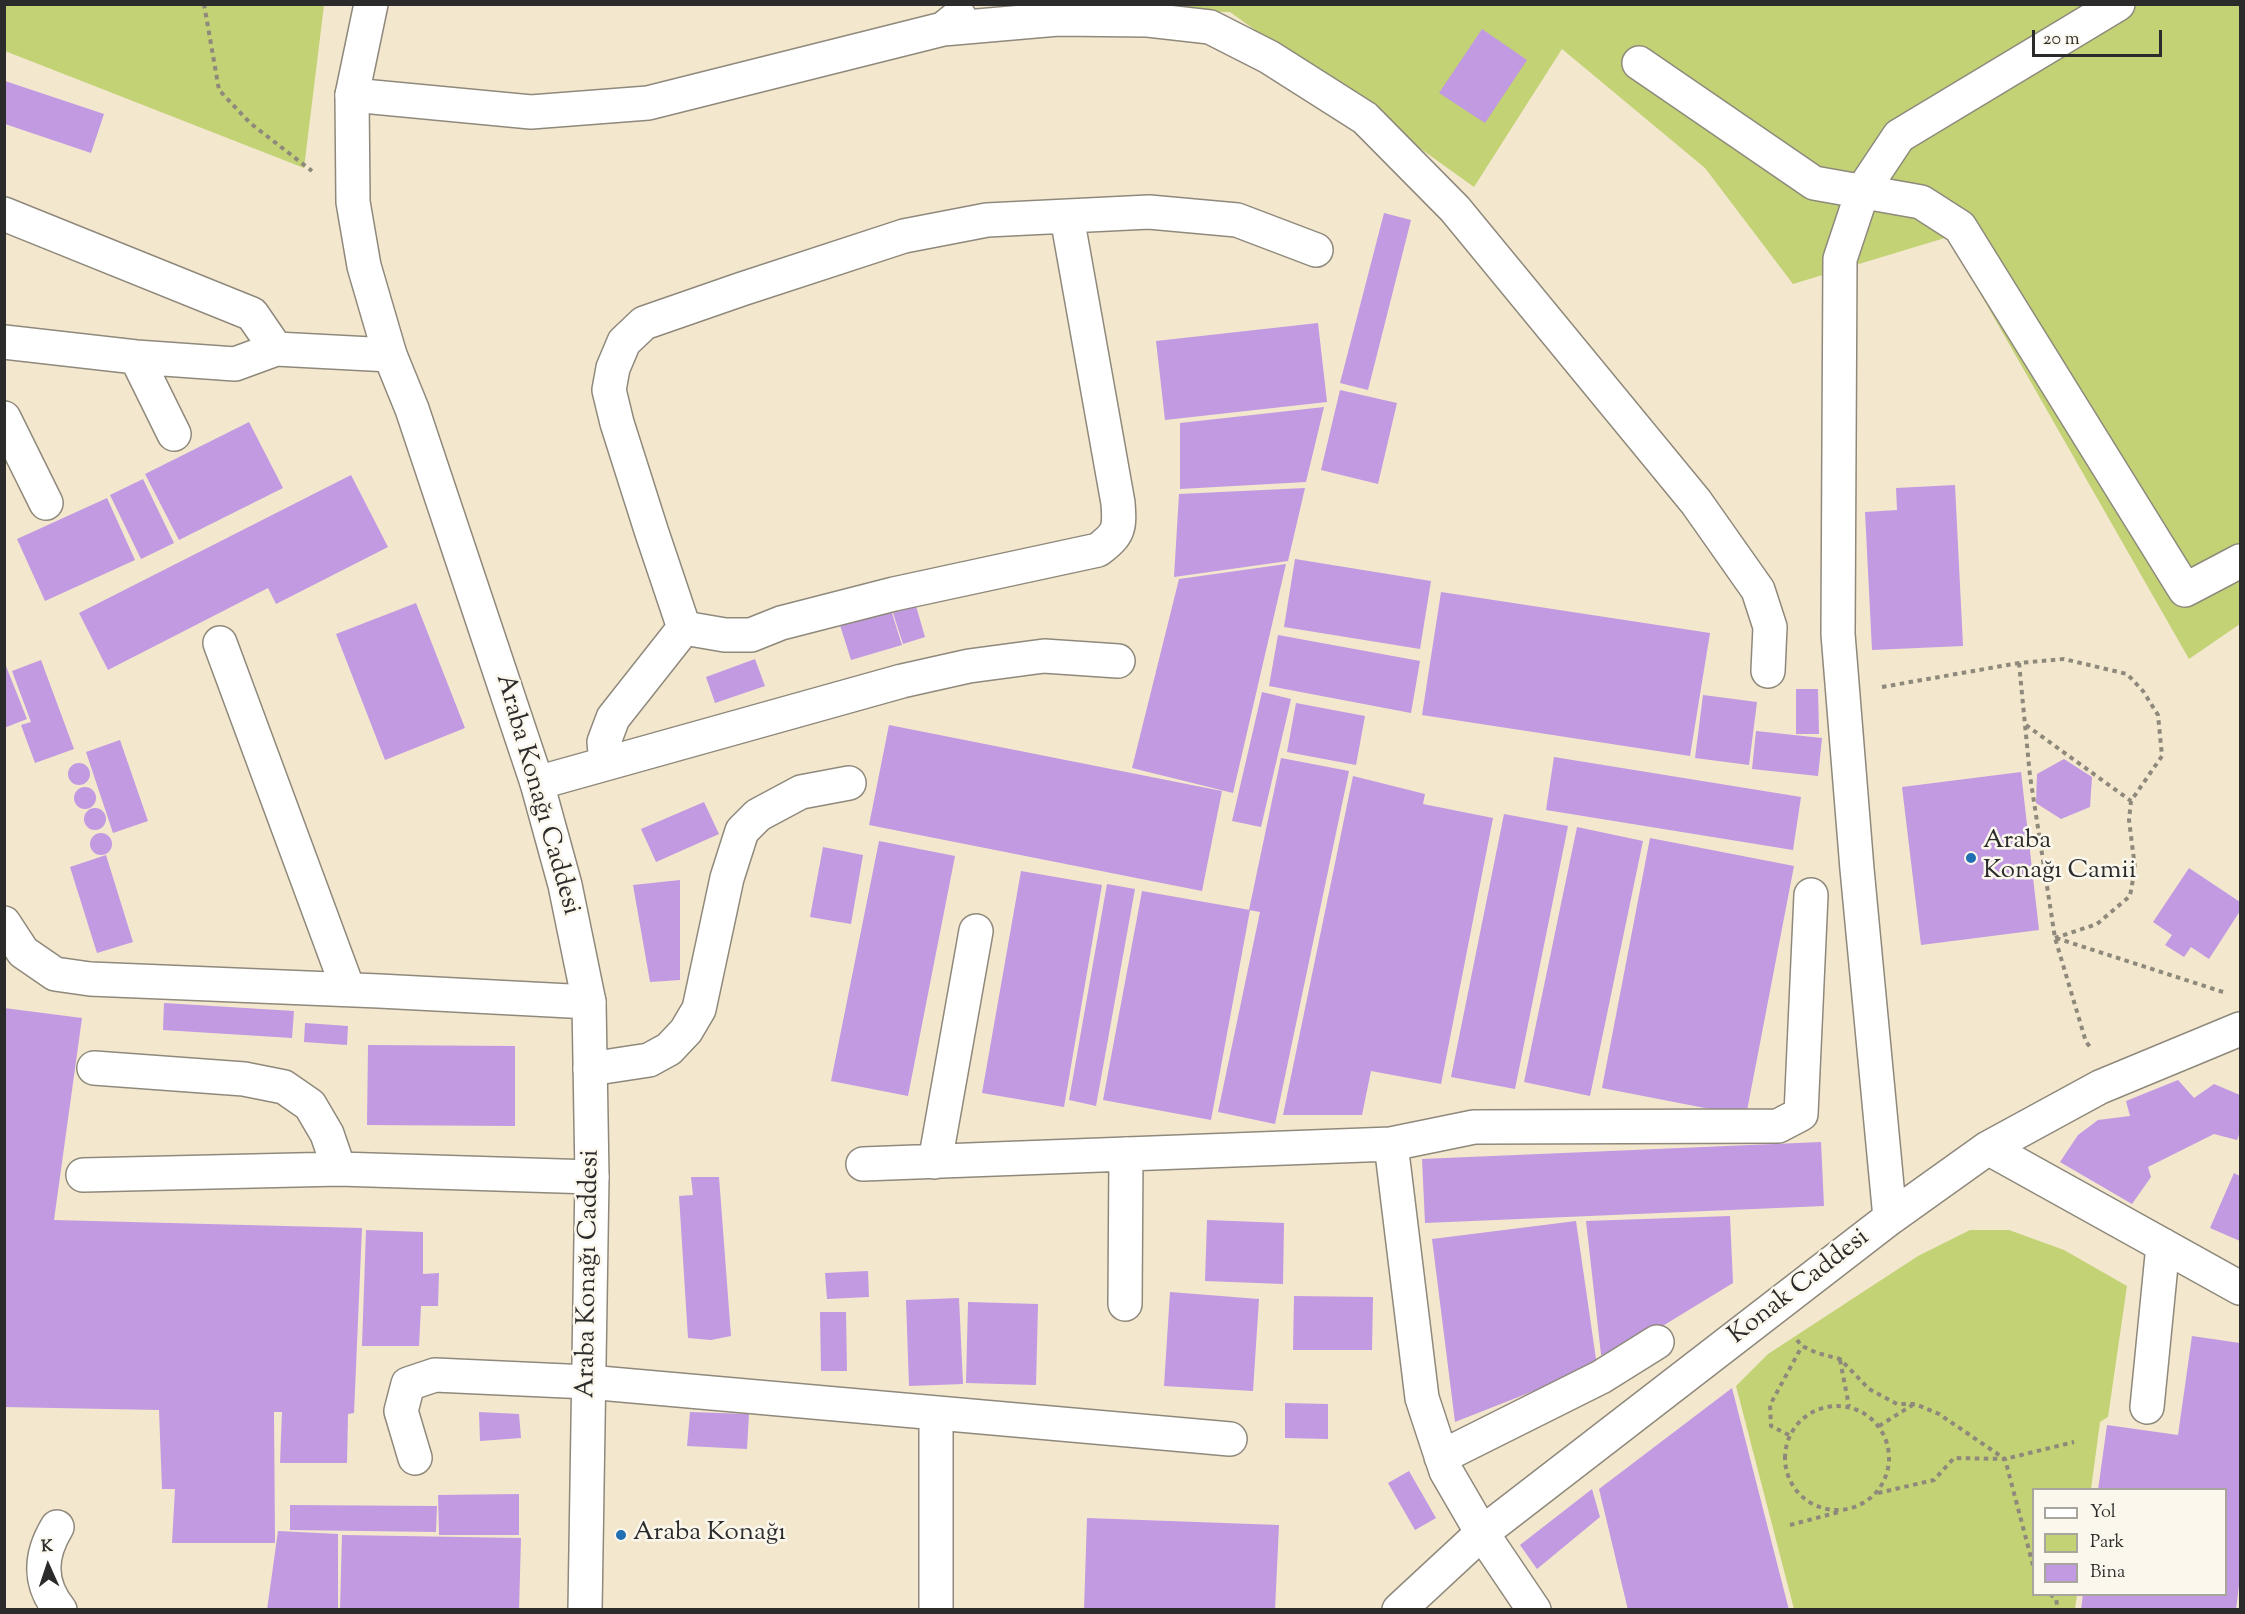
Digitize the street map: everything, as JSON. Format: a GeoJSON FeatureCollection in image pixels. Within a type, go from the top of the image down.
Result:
{"type":"FeatureCollection","features":[{"type":"Feature","properties":{"kind":"street","name":"Araba Konağı Caddesi"},"geometry":{"type":"LineString","coordinates":[[371,4],[352,94],[353,202],[364,266],[390,355],[412,409],[537,783],[565,885],[589,1002],[592,1177],[585,1610]]}},
{"type":"Feature","properties":{"kind":"street"},"geometry":{"type":"LineString","coordinates":[[943,29],[974,4]]}},
{"type":"Feature","properties":{"kind":"street"},"geometry":{"type":"LineString","coordinates":[[1890,1218],[1858,881],[1838,634],[1840,259],[1863,190],[1899,136],[2118,4]]}},
{"type":"Feature","properties":{"kind":"street"},"geometry":{"type":"LineString","coordinates":[[352,94],[531,112],[648,103],[943,29],[1058,19],[1148,20],[1210,27],[1269,57],[1365,118],[1455,209],[1696,502],[1758,590],[1770,627],[1768,671]]}},
{"type":"Feature","properties":{"kind":"street"},"geometry":{"type":"LineString","coordinates":[[1639,63],[1814,183],[1921,202],[1960,227],[2185,590],[2241,561]]}},
{"type":"Feature","properties":{"kind":"street"},"geometry":{"type":"LineString","coordinates":[[684,628],[617,423],[609,390],[613,369],[624,342],[644,323],[904,236],[987,220],[1149,212],[1237,220],[1316,250]]}},
{"type":"Feature","properties":{"kind":"street"},"geometry":{"type":"LineString","coordinates":[[4,214],[252,314],[276,349]]}},
{"type":"Feature","properties":{"kind":"street"},"geometry":{"type":"LineString","coordinates":[[684,628],[725,635],[752,635],[781,623],[894,594],[1098,550],[1112,540],[1120,526],[1118,503],[1067,217]]}},
{"type":"Feature","properties":{"kind":"street"},"geometry":{"type":"LineString","coordinates":[[4,342],[136,357],[235,364],[276,349],[390,355]]}},
{"type":"Feature","properties":{"kind":"street"},"geometry":{"type":"LineString","coordinates":[[136,357],[174,434]]}},
{"type":"Feature","properties":{"kind":"street"},"geometry":{"type":"LineString","coordinates":[[4,417],[46,503]]}},
{"type":"Feature","properties":{"kind":"street"},"geometry":{"type":"LineString","coordinates":[[606,763],[604,742],[613,718],[684,628]]}},
{"type":"Feature","properties":{"kind":"street"},"geometry":{"type":"LineString","coordinates":[[220,643],[348,989]]}},
{"type":"Feature","properties":{"kind":"street"},"geometry":{"type":"LineString","coordinates":[[537,783],[902,681],[969,666],[1044,656],[1118,661]]}},
{"type":"Feature","properties":{"kind":"street"},"geometry":{"type":"LineString","coordinates":[[590,1069],[649,1060],[669,1049],[686,1031],[699,1009],[727,878],[742,831],[758,815],[801,792],[849,783]]}},
{"type":"Feature","properties":{"kind":"street"},"geometry":{"type":"LineString","coordinates":[[863,1164],[1391,1144],[1474,1127],[1778,1126],[1801,1114],[1811,895]]}},
{"type":"Feature","properties":{"kind":"street"},"geometry":{"type":"LineString","coordinates":[[4,923],[23,952],[55,974],[90,979],[348,989],[589,1002]]}},
{"type":"Feature","properties":{"kind":"street"},"geometry":{"type":"LineString","coordinates":[[935,1162],[976,931]]}},
{"type":"Feature","properties":{"kind":"street","name":"Konak Caddesi"},"geometry":{"type":"LineString","coordinates":[[1399,1610],[1482,1533],[1890,1218],[1988,1148],[2100,1087],[2241,1029]]}},
{"type":"Feature","properties":{"kind":"street"},"geometry":{"type":"LineString","coordinates":[[94,1068],[244,1079],[284,1087],[310,1105],[327,1134],[339,1169]]}},
{"type":"Feature","properties":{"kind":"street"},"geometry":{"type":"LineString","coordinates":[[1391,1144],[1422,1398],[1446,1471],[1482,1533],[1534,1610]]}},
{"type":"Feature","properties":{"kind":"street"},"geometry":{"type":"LineString","coordinates":[[1988,1148],[2241,1288]]}},
{"type":"Feature","properties":{"kind":"street"},"geometry":{"type":"LineString","coordinates":[[1125,1304],[1126,1154]]}},
{"type":"Feature","properties":{"kind":"street"},"geometry":{"type":"LineString","coordinates":[[83,1174],[339,1169],[592,1177]]}},
{"type":"Feature","properties":{"kind":"street"},"geometry":{"type":"LineString","coordinates":[[2147,1407],[2163,1245]]}},
{"type":"Feature","properties":{"kind":"street"},"geometry":{"type":"LineString","coordinates":[[1441,1457],[1601,1377],[1657,1342]]}},
{"type":"Feature","properties":{"kind":"street"},"geometry":{"type":"LineString","coordinates":[[416,1458],[402,1411],[408,1384],[435,1375],[588,1382],[1230,1439]]}},
{"type":"Feature","properties":{"kind":"street"},"geometry":{"type":"LineString","coordinates":[[936,1413],[936,1610]]}},
{"type":"Feature","properties":{"kind":"street"},"geometry":{"type":"LineString","coordinates":[[57,1527],[47,1543],[42,1563],[47,1584],[60,1610]]}},
{"type":"Feature","properties":{"kind":"path"},"geometry":{"type":"LineString","coordinates":[[204,4],[219,90],[250,123],[353,202]]}},
{"type":"Feature","properties":{"kind":"path"},"geometry":{"type":"LineString","coordinates":[[1843,694],[2019,663],[2064,659],[2127,674],[2143,691],[2158,715],[2162,756],[2131,801],[2128,820],[2135,868],[2130,896],[2097,924],[2055,938]]}},
{"type":"Feature","properties":{"kind":"path"},"geometry":{"type":"LineString","coordinates":[[2019,663],[2033,801],[2055,938],[2085,1042],[2120,1080]]}},
{"type":"Feature","properties":{"kind":"path"},"geometry":{"type":"LineString","coordinates":[[2026,725],[2131,801]]}},
{"type":"Feature","properties":{"kind":"path"},"geometry":{"type":"LineString","coordinates":[[2055,938],[2222,991],[2231,998]]}},
{"type":"Feature","properties":{"kind":"path"},"geometry":{"type":"LineString","coordinates":[[1772,1309],[1802,1346],[1840,1359],[1869,1389],[1898,1404],[1915,1404],[1939,1414],[2005,1459],[2032,1561]]}},
{"type":"Feature","properties":{"kind":"path"},"geometry":{"type":"LineString","coordinates":[[1789,1435],[1771,1426],[1770,1405],[1802,1346]]}},
{"type":"Feature","properties":{"kind":"path"},"geometry":{"type":"LineString","coordinates":[[1840,1359],[1849,1406]]}},
{"type":"Feature","properties":{"kind":"path"},"geometry":{"type":"LineString","coordinates":[[1879,1426],[1915,1404]]}},
{"type":"Feature","properties":{"kind":"path"},"geometry":{"type":"LineString","coordinates":[[1790,1525],[1845,1510],[1862,1504],[1877,1493],[1886,1478],[1890,1460],[1887,1442],[1879,1426],[1866,1413],[1849,1406],[1831,1405],[1814,1410],[1799,1421],[1789,1435],[1785,1450],[1785,1467],[1790,1482],[1800,1496],[1813,1505],[1829,1510],[1845,1510]]}},
{"type":"Feature","properties":{"kind":"path"},"geometry":{"type":"LineString","coordinates":[[1877,1493],[1934,1480],[1954,1458],[2005,1459],[2074,1442]]}},
{"type":"Feature","properties":{"kind":"path"},"geometry":{"type":"LineString","coordinates":[[2052,1596],[2056,1599],[2058,1610]]}},
{"type":"Feature","properties":{"kind":"green space"},"geometry":{"type":"Polygon","coordinates":[[[1022,4],[2240,5],[2240,624],[2189,659],[1948,237],[1793,284],[1705,168],[1562,49],[1474,187],[1230,12],[1021,6],[1022,4]]]}},
{"type":"Feature","properties":{"kind":"green space"},"geometry":{"type":"Polygon","coordinates":[[[4,5],[324,5],[304,168],[5,51],[4,5]]]}},
{"type":"Feature","properties":{"kind":"green space"},"geometry":{"type":"Polygon","coordinates":[[[1970,1230],[2009,1230],[2064,1250],[2127,1286],[2108,1417],[2100,1422],[2091,1488],[2032,1488],[2032,1596],[2077,1596],[2075,1609],[1794,1609],[1736,1386],[1768,1354],[1918,1256],[1970,1230]]]}},
{"type":"Feature","properties":{"kind":"building"},"geometry":{"type":"Polygon","coordinates":[[[1482,29],[1527,60],[1485,123],[1439,93],[1482,29]]]}},
{"type":"Feature","properties":{"kind":"building"},"geometry":{"type":"Polygon","coordinates":[[[5,81],[104,114],[91,153],[5,124],[5,81]]]}},
{"type":"Feature","properties":{"kind":"building"},"geometry":{"type":"Polygon","coordinates":[[[1384,213],[1411,220],[1368,390],[1340,383],[1384,213]]]}},
{"type":"Feature","properties":{"kind":"building"},"geometry":{"type":"Polygon","coordinates":[[[1318,323],[1327,402],[1165,420],[1156,341],[1318,323]]]}},
{"type":"Feature","properties":{"kind":"building"},"geometry":{"type":"Polygon","coordinates":[[[1340,390],[1397,403],[1378,484],[1321,470],[1340,390]]]}},
{"type":"Feature","properties":{"kind":"building"},"geometry":{"type":"Polygon","coordinates":[[[1324,407],[1306,482],[1180,489],[1180,423],[1324,407]]]}},
{"type":"Feature","properties":{"kind":"building"},"geometry":{"type":"Polygon","coordinates":[[[249,422],[283,488],[179,540],[145,474],[249,422]]]}},
{"type":"Feature","properties":{"kind":"building"},"geometry":{"type":"Polygon","coordinates":[[[351,475],[388,547],[276,604],[268,588],[108,670],[79,613],[351,475]]]}},
{"type":"Feature","properties":{"kind":"building"},"geometry":{"type":"Polygon","coordinates":[[[143,479],[174,543],[141,559],[110,495],[143,479]]]}},
{"type":"Feature","properties":{"kind":"building"},"geometry":{"type":"Polygon","coordinates":[[[1955,485],[1963,646],[1872,650],[1865,512],[1897,510],[1896,488],[1955,485]]]}},
{"type":"Feature","properties":{"kind":"building"},"geometry":{"type":"Polygon","coordinates":[[[1305,488],[1288,561],[1174,577],[1179,494],[1305,488]]]}},
{"type":"Feature","properties":{"kind":"building"},"geometry":{"type":"Polygon","coordinates":[[[107,498],[135,560],[45,601],[17,539],[107,498]]]}},
{"type":"Feature","properties":{"kind":"building"},"geometry":{"type":"Polygon","coordinates":[[[1295,559],[1431,581],[1420,649],[1284,627],[1295,559]]]}},
{"type":"Feature","properties":{"kind":"building"},"geometry":{"type":"Polygon","coordinates":[[[1286,564],[1233,793],[1132,768],[1179,579],[1286,564]]]}},
{"type":"Feature","properties":{"kind":"building"},"geometry":{"type":"Polygon","coordinates":[[[1441,592],[1710,633],[1690,756],[1422,715],[1441,592]]]}},
{"type":"Feature","properties":{"kind":"building"},"geometry":{"type":"Polygon","coordinates":[[[416,603],[465,728],[385,760],[336,634],[416,603]]]}},
{"type":"Feature","properties":{"kind":"building"},"geometry":{"type":"Polygon","coordinates":[[[916,606],[925,637],[903,644],[893,613],[916,606]]]}},
{"type":"Feature","properties":{"kind":"building"},"geometry":{"type":"Polygon","coordinates":[[[890,607],[902,645],[851,660],[839,622],[890,607]]]}},
{"type":"Feature","properties":{"kind":"building"},"geometry":{"type":"Polygon","coordinates":[[[1278,635],[1420,661],[1411,713],[1269,686],[1278,635]]]}},
{"type":"Feature","properties":{"kind":"building"},"geometry":{"type":"Polygon","coordinates":[[[755,659],[765,686],[715,703],[706,677],[755,659]]]}},
{"type":"Feature","properties":{"kind":"building"},"geometry":{"type":"Polygon","coordinates":[[[41,660],[74,749],[35,763],[21,725],[31,722],[12,671],[41,660]]]}},
{"type":"Feature","properties":{"kind":"building"},"geometry":{"type":"Polygon","coordinates":[[[4,661],[27,719],[4,728],[4,661]]]}},
{"type":"Feature","properties":{"kind":"building"},"geometry":{"type":"Polygon","coordinates":[[[1796,689],[1818,689],[1819,734],[1796,734],[1796,689]]]}},
{"type":"Feature","properties":{"kind":"building"},"geometry":{"type":"Polygon","coordinates":[[[1262,692],[1291,699],[1261,827],[1232,821],[1262,692]]]}},
{"type":"Feature","properties":{"kind":"building"},"geometry":{"type":"Polygon","coordinates":[[[1703,695],[1757,702],[1749,765],[1695,758],[1703,695]]]}},
{"type":"Feature","properties":{"kind":"building"},"geometry":{"type":"Polygon","coordinates":[[[1296,703],[1365,716],[1356,765],[1287,752],[1296,703]]]}},
{"type":"Feature","properties":{"kind":"building"},"geometry":{"type":"Polygon","coordinates":[[[889,725],[1222,791],[1202,891],[869,825],[889,725]]]}},
{"type":"Feature","properties":{"kind":"building"},"geometry":{"type":"Polygon","coordinates":[[[1756,731],[1822,738],[1818,776],[1752,769],[1756,731]]]}},
{"type":"Feature","properties":{"kind":"building"},"geometry":{"type":"Polygon","coordinates":[[[120,740],[148,821],[113,833],[86,752],[120,740]]]}},
{"type":"Feature","properties":{"kind":"building"},"geometry":{"type":"Polygon","coordinates":[[[1554,757],[1801,797],[1793,850],[1546,810],[1554,757]]]}},
{"type":"Feature","properties":{"kind":"building"},"geometry":{"type":"Polygon","coordinates":[[[1281,758],[1349,771],[1275,1124],[1218,1112],[1260,912],[1249,910],[1281,758]]]}},
{"type":"Feature","properties":{"kind":"building"},"geometry":{"type":"Polygon","coordinates":[[[2064,759],[2092,777],[2090,807],[2061,819],[2036,803],[2037,774],[2064,759]]]}},
{"type":"Feature","properties":{"kind":"building"},"geometry":{"type":"Polygon","coordinates":[[[79,763],[87,766],[90,774],[87,782],[79,785],[71,782],[68,774],[71,766],[79,763]]]}},
{"type":"Feature","properties":{"kind":"building","name":"Araba Konağı Camii"},"geometry":{"type":"Polygon","coordinates":[[[2021,772],[2039,930],[1921,945],[1902,787],[2021,772]]]}},
{"type":"Feature","properties":{"kind":"building"},"geometry":{"type":"Polygon","coordinates":[[[1353,776],[1425,794],[1423,804],[1493,818],[1441,1084],[1371,1071],[1362,1115],[1283,1115],[1353,776]]]}},
{"type":"Feature","properties":{"kind":"building"},"geometry":{"type":"Polygon","coordinates":[[[85,787],[93,790],[96,798],[93,806],[85,809],[77,806],[74,798],[77,790],[85,787]]]}},
{"type":"Feature","properties":{"kind":"building"},"geometry":{"type":"Polygon","coordinates":[[[704,802],[719,834],[656,862],[641,829],[704,802]]]}},
{"type":"Feature","properties":{"kind":"building"},"geometry":{"type":"Polygon","coordinates":[[[95,808],[103,811],[106,819],[103,827],[95,830],[87,827],[84,819],[87,811],[95,808]]]}},
{"type":"Feature","properties":{"kind":"building"},"geometry":{"type":"Polygon","coordinates":[[[1504,814],[1568,826],[1515,1089],[1451,1077],[1504,814]]]}},
{"type":"Feature","properties":{"kind":"building"},"geometry":{"type":"Polygon","coordinates":[[[1577,827],[1643,841],[1590,1096],[1524,1082],[1577,827]]]}},
{"type":"Feature","properties":{"kind":"building"},"geometry":{"type":"Polygon","coordinates":[[[101,833],[109,836],[112,844],[109,852],[101,855],[93,852],[90,844],[93,836],[101,833]]]}},
{"type":"Feature","properties":{"kind":"building"},"geometry":{"type":"Polygon","coordinates":[[[1650,838],[1794,866],[1746,1116],[1602,1088],[1650,838]]]}},
{"type":"Feature","properties":{"kind":"building"},"geometry":{"type":"Polygon","coordinates":[[[879,841],[955,856],[908,1096],[831,1081],[879,841]]]}},
{"type":"Feature","properties":{"kind":"building"},"geometry":{"type":"Polygon","coordinates":[[[823,847],[863,855],[851,924],[810,917],[823,847]]]}},
{"type":"Feature","properties":{"kind":"building"},"geometry":{"type":"Polygon","coordinates":[[[106,855],[133,942],[97,953],[70,867],[106,855]]]}},
{"type":"Feature","properties":{"kind":"building"},"geometry":{"type":"Polygon","coordinates":[[[2189,868],[2240,902],[2240,911],[2209,959],[2191,947],[2184,957],[2165,945],[2172,935],[2153,922],[2189,868]]]}},
{"type":"Feature","properties":{"kind":"building"},"geometry":{"type":"Polygon","coordinates":[[[1021,871],[1102,885],[1064,1107],[982,1093],[1021,871]]]}},
{"type":"Feature","properties":{"kind":"building"},"geometry":{"type":"Polygon","coordinates":[[[680,880],[680,980],[650,982],[633,885],[680,880]]]}},
{"type":"Feature","properties":{"kind":"building"},"geometry":{"type":"Polygon","coordinates":[[[1107,884],[1135,889],[1096,1106],[1069,1100],[1107,884]]]}},
{"type":"Feature","properties":{"kind":"building"},"geometry":{"type":"Polygon","coordinates":[[[1142,891],[1250,910],[1211,1120],[1103,1100],[1142,891]]]}},
{"type":"Feature","properties":{"kind":"building"},"geometry":{"type":"Polygon","coordinates":[[[164,1003],[294,1011],[292,1038],[163,1030],[164,1003]]]}},
{"type":"Feature","properties":{"kind":"building"},"geometry":{"type":"Polygon","coordinates":[[[4,1008],[82,1018],[54,1220],[362,1228],[354,1413],[348,1414],[347,1463],[280,1463],[282,1412],[274,1412],[275,1543],[172,1543],[175,1489],[162,1489],[159,1410],[4,1407],[4,1008]]]}},
{"type":"Feature","properties":{"kind":"building"},"geometry":{"type":"Polygon","coordinates":[[[305,1023],[348,1026],[347,1045],[304,1042],[305,1023]]]}},
{"type":"Feature","properties":{"kind":"building"},"geometry":{"type":"Polygon","coordinates":[[[368,1045],[515,1046],[515,1126],[367,1125],[368,1045]]]}},
{"type":"Feature","properties":{"kind":"building"},"geometry":{"type":"Polygon","coordinates":[[[2178,1080],[2194,1098],[2214,1084],[2240,1095],[2240,1132],[2237,1140],[2214,1134],[2148,1167],[2151,1177],[2132,1204],[2060,1162],[2078,1135],[2098,1120],[2130,1116],[2126,1101],[2178,1080]]]}},
{"type":"Feature","properties":{"kind":"building"},"geometry":{"type":"Polygon","coordinates":[[[1821,1142],[1824,1206],[1425,1223],[1422,1159],[1821,1142]]]}},
{"type":"Feature","properties":{"kind":"building"},"geometry":{"type":"Polygon","coordinates":[[[2234,1173],[2240,1176],[2240,1241],[2210,1228],[2234,1173]]]}},
{"type":"Feature","properties":{"kind":"building"},"geometry":{"type":"Polygon","coordinates":[[[691,1177],[719,1177],[731,1336],[711,1340],[688,1338],[679,1196],[693,1195],[691,1177]]]}},
{"type":"Feature","properties":{"kind":"building"},"geometry":{"type":"Polygon","coordinates":[[[1730,1216],[1733,1283],[1602,1363],[1586,1221],[1730,1216]]]}},
{"type":"Feature","properties":{"kind":"building"},"geometry":{"type":"Polygon","coordinates":[[[1207,1220],[1284,1223],[1283,1284],[1205,1281],[1207,1220]]]}},
{"type":"Feature","properties":{"kind":"building"},"geometry":{"type":"Polygon","coordinates":[[[1576,1221],[1597,1366],[1455,1422],[1432,1239],[1576,1221]]]}},
{"type":"Feature","properties":{"kind":"building"},"geometry":{"type":"Polygon","coordinates":[[[366,1230],[423,1232],[423,1274],[439,1273],[438,1306],[421,1306],[419,1346],[362,1346],[366,1230]]]}},
{"type":"Feature","properties":{"kind":"building"},"geometry":{"type":"Polygon","coordinates":[[[868,1271],[869,1297],[827,1299],[825,1273],[868,1271]]]}},
{"type":"Feature","properties":{"kind":"building"},"geometry":{"type":"Polygon","coordinates":[[[1170,1292],[1259,1299],[1253,1391],[1164,1386],[1170,1292]]]}},
{"type":"Feature","properties":{"kind":"building"},"geometry":{"type":"Polygon","coordinates":[[[1294,1296],[1373,1297],[1372,1350],[1293,1350],[1294,1296]]]}},
{"type":"Feature","properties":{"kind":"building"},"geometry":{"type":"Polygon","coordinates":[[[959,1298],[963,1384],[909,1386],[906,1300],[959,1298]]]}},
{"type":"Feature","properties":{"kind":"building"},"geometry":{"type":"Polygon","coordinates":[[[968,1302],[1038,1304],[1036,1385],[966,1383],[968,1302]]]}},
{"type":"Feature","properties":{"kind":"building"},"geometry":{"type":"Polygon","coordinates":[[[820,1312],[846,1312],[847,1371],[821,1371],[820,1312]]]}},
{"type":"Feature","properties":{"kind":"building"},"geometry":{"type":"Polygon","coordinates":[[[2192,1336],[2240,1343],[2240,1577],[2236,1610],[2081,1610],[2083,1596],[2227,1596],[2227,1488],[2098,1488],[2107,1425],[2178,1435],[2192,1336]]]}},
{"type":"Feature","properties":{"kind":"building"},"geometry":{"type":"Polygon","coordinates":[[[1732,1388],[1789,1610],[1628,1610],[1599,1489],[1732,1388]]]}},
{"type":"Feature","properties":{"kind":"building"},"geometry":{"type":"Polygon","coordinates":[[[1285,1403],[1328,1404],[1328,1439],[1285,1438],[1285,1403]]]}},
{"type":"Feature","properties":{"kind":"building"},"geometry":{"type":"Polygon","coordinates":[[[479,1412],[519,1414],[521,1438],[480,1441],[479,1412]]]}},
{"type":"Feature","properties":{"kind":"building"},"geometry":{"type":"Polygon","coordinates":[[[690,1412],[749,1414],[747,1449],[687,1446],[690,1412]]]}},
{"type":"Feature","properties":{"kind":"building"},"geometry":{"type":"Polygon","coordinates":[[[1409,1471],[1436,1518],[1415,1530],[1388,1483],[1409,1471]]]}},
{"type":"Feature","properties":{"kind":"building"},"geometry":{"type":"Polygon","coordinates":[[[1592,1489],[1600,1517],[1537,1569],[1520,1545],[1592,1489]]]}},
{"type":"Feature","properties":{"kind":"building"},"geometry":{"type":"Polygon","coordinates":[[[519,1494],[519,1535],[439,1535],[438,1495],[519,1494]]]}},
{"type":"Feature","properties":{"kind":"building"},"geometry":{"type":"Polygon","coordinates":[[[290,1505],[437,1506],[436,1532],[290,1530],[290,1505]]]}},
{"type":"Feature","properties":{"kind":"building"},"geometry":{"type":"Polygon","coordinates":[[[1087,1518],[1279,1525],[1275,1610],[1084,1610],[1087,1518]]]}},
{"type":"Feature","properties":{"kind":"building"},"geometry":{"type":"Polygon","coordinates":[[[278,1531],[338,1534],[338,1610],[267,1610],[278,1531]]]}},
{"type":"Feature","properties":{"kind":"building"},"geometry":{"type":"Polygon","coordinates":[[[342,1535],[521,1538],[519,1610],[340,1610],[342,1535]]]}},
{"type":"Feature","properties":{"kind":"place","name":"Araba Konağı Camii"},"geometry":{"type":"Point","coordinates":[1971,858]}},
{"type":"Feature","properties":{"kind":"place","name":"Araba Konağı"},"geometry":{"type":"Point","coordinates":[621,1535]}}]}
